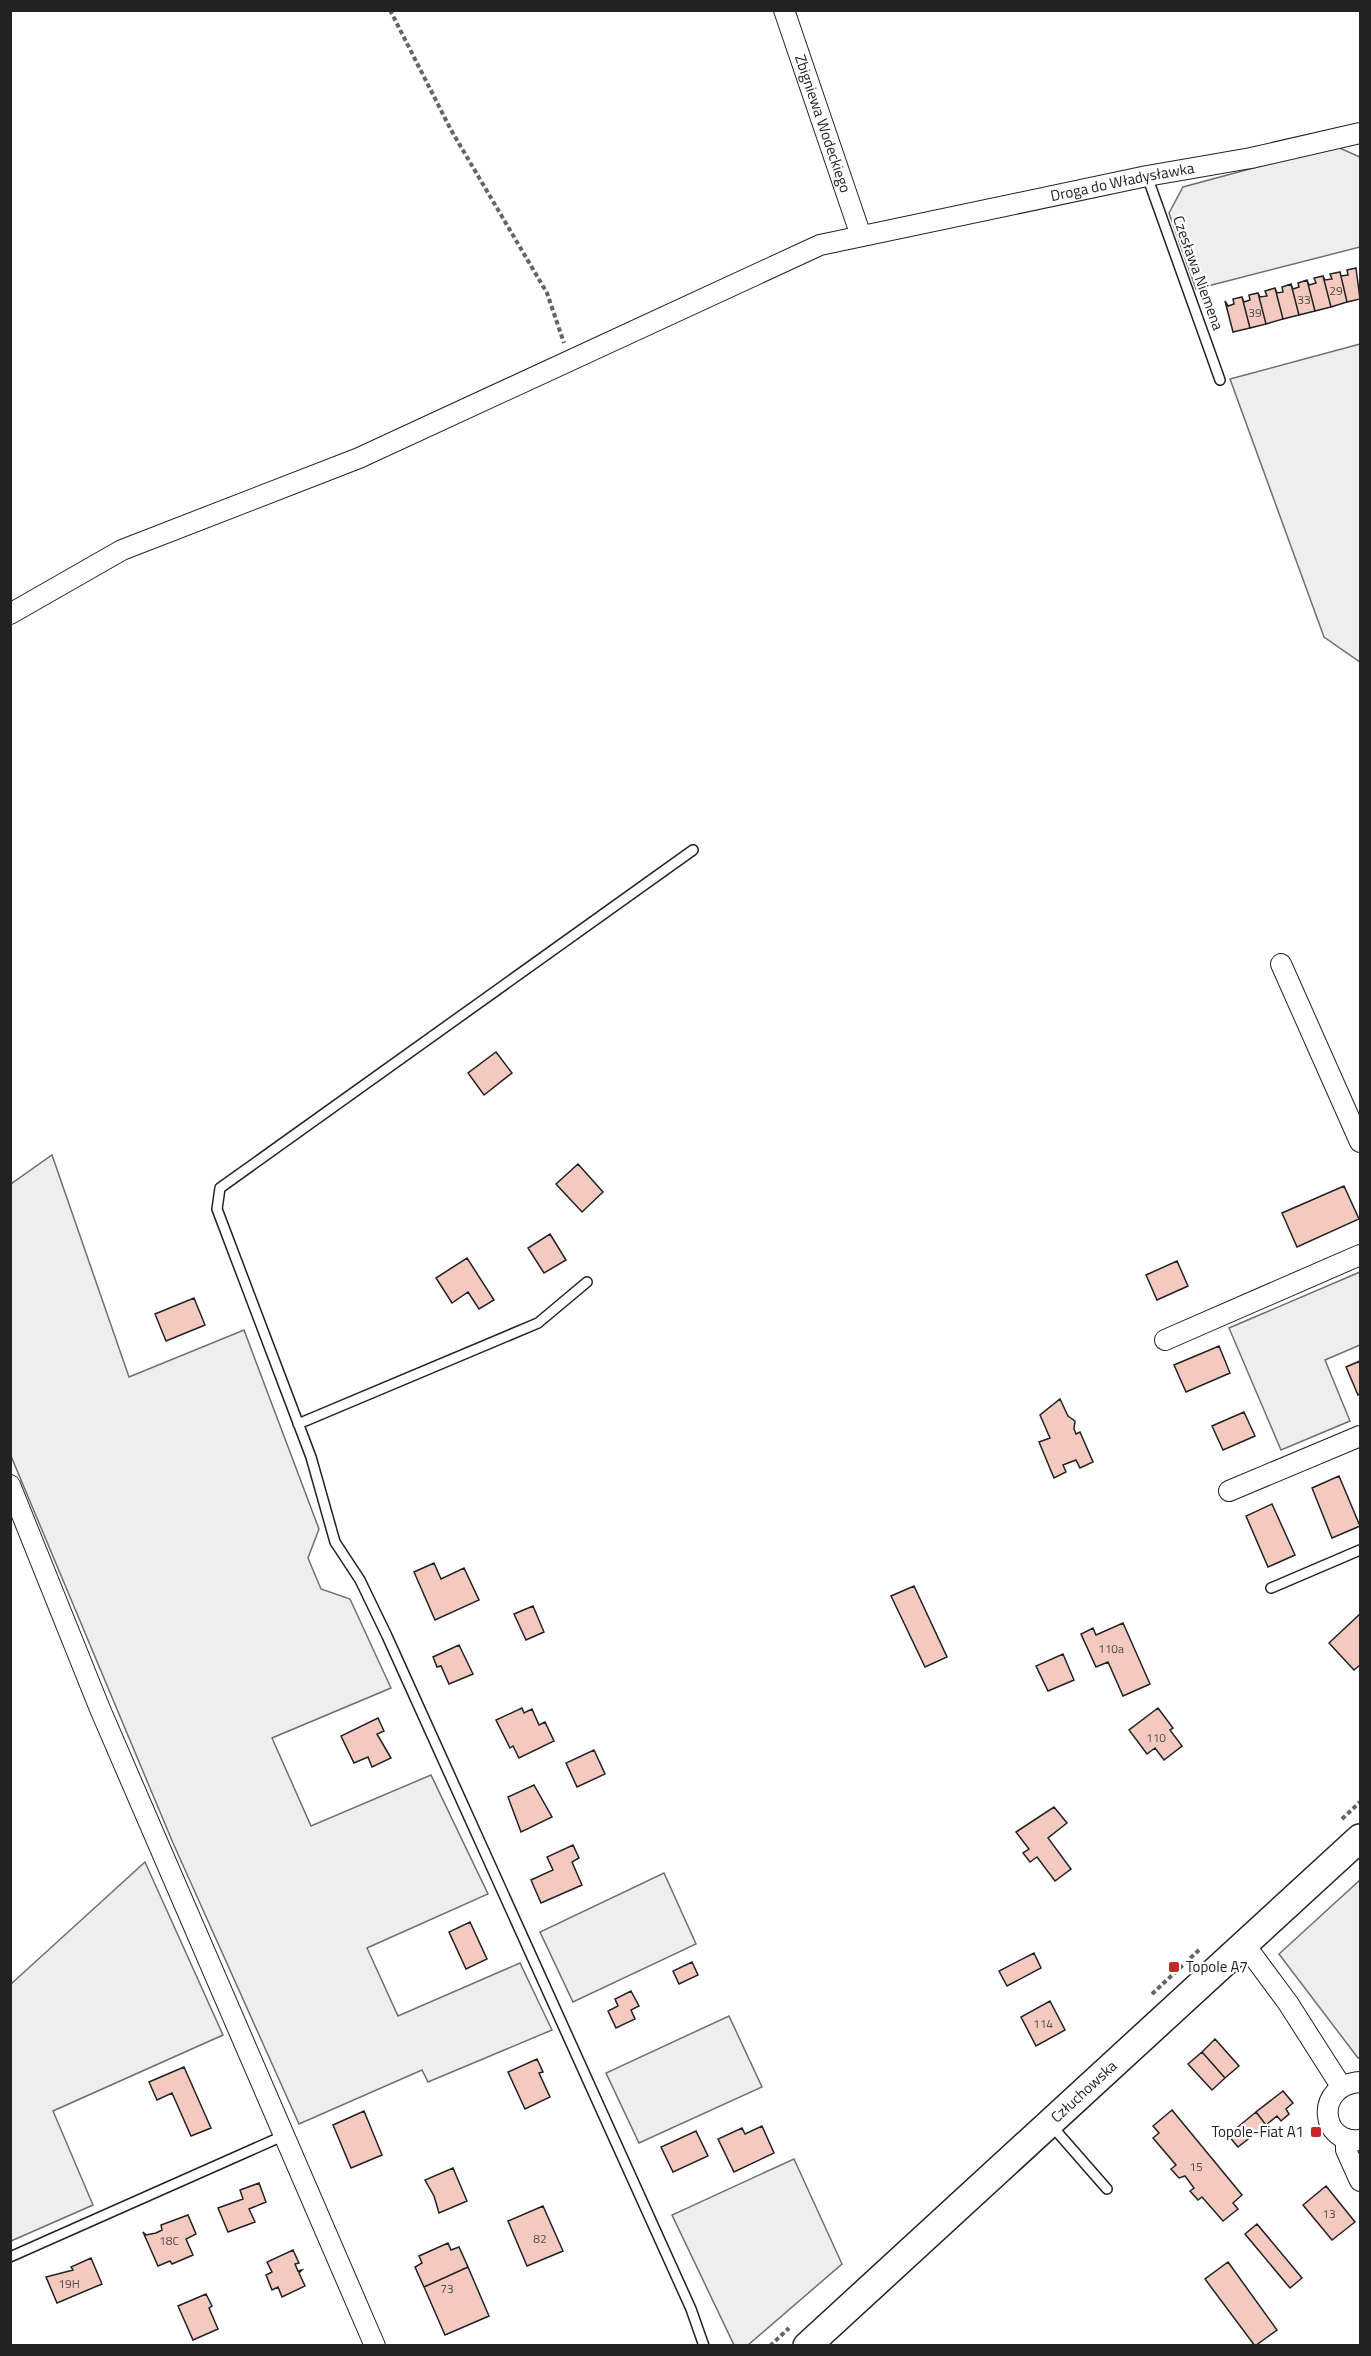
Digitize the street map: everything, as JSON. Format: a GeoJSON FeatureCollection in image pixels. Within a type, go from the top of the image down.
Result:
{"type":"FeatureCollection","features":[{"type":"Feature","properties":{"kind":"main road","name":"Człuchowska"},"geometry":{"type":"LineString","coordinates":[[807,2346],[1360,1838]]}},
{"type":"Feature","properties":{"kind":"street","name":"Zbigniewa Wodeckiego"},"geometry":{"type":"LineString","coordinates":[[784,10],[861,236]]}},
{"type":"Feature","properties":{"kind":"street","name":"Droga do Władysławka"},"geometry":{"type":"LineString","coordinates":[[10,614],[122,550],[359,458],[820,245],[1147,176],[1251,159],[1360,133]]}},
{"type":"Feature","properties":{"kind":"street"},"geometry":{"type":"LineString","coordinates":[[1281,964],[1360,1142]]}},
{"type":"Feature","properties":{"kind":"street"},"geometry":{"type":"LineString","coordinates":[[1165,1340],[1360,1255]]}},
{"type":"Feature","properties":{"kind":"street"},"geometry":{"type":"LineString","coordinates":[[1229,1491],[1360,1436]]}},
{"type":"Feature","properties":{"kind":"street"},"geometry":{"type":"LineString","coordinates":[[10,1485],[100,1709],[375,2346]]}},
{"type":"Feature","properties":{"kind":"street"},"geometry":{"type":"LineString","coordinates":[[1245,1945],[1288,2003],[1356,2083],[1334,2092],[1327,2110],[1332,2127],[1353,2139],[1346,2150],[1360,2181]]}},
{"type":"Feature","properties":{"kind":"lane","name":"Czesława Niemena"},"geometry":{"type":"LineString","coordinates":[[1147,176],[1220,380]]}},
{"type":"Feature","properties":{"kind":"lane"},"geometry":{"type":"LineString","coordinates":[[693,850],[220,1188],[217,1209],[311,1456],[335,1542],[360,1580],[387,1635],[686,2298],[704,2346]]}},
{"type":"Feature","properties":{"kind":"lane"},"geometry":{"type":"LineString","coordinates":[[298,1424],[538,1323],[587,1282]]}},
{"type":"Feature","properties":{"kind":"lane"},"geometry":{"type":"LineString","coordinates":[[1271,1588],[1360,1550]]}},
{"type":"Feature","properties":{"kind":"lane"},"geometry":{"type":"LineString","coordinates":[[1050,2123],[1107,2189]]}},
{"type":"Feature","properties":{"kind":"lane"},"geometry":{"type":"LineString","coordinates":[[10,2257],[285,2135]]}},
{"type":"Feature","properties":{"kind":"path"},"geometry":{"type":"LineString","coordinates":[[390,10],[452,130],[547,293],[570,360]]}},
{"type":"Feature","properties":{"kind":"shaded area"},"geometry":{"type":"Polygon","coordinates":[[[1335,146],[1360,157],[1360,247],[1196,289],[1169,213],[1183,187],[1335,146]]]}},
{"type":"Feature","properties":{"kind":"shaded area"},"geometry":{"type":"Polygon","coordinates":[[[1360,344],[1360,662],[1324,637],[1230,379],[1360,344]]]}},
{"type":"Feature","properties":{"kind":"shaded area"},"geometry":{"type":"Polygon","coordinates":[[[52,1155],[129,1377],[244,1330],[319,1529],[308,1558],[321,1589],[350,1599],[391,1688],[272,1738],[311,1826],[431,1775],[488,1894],[367,1948],[398,2016],[520,1963],[552,2030],[428,2082],[422,2070],[299,2124],[173,1843],[11,1456],[11,1184],[52,1155]]]}},
{"type":"Feature","properties":{"kind":"shaded area"},"geometry":{"type":"Polygon","coordinates":[[[1360,1272],[1360,1345],[1325,1360],[1350,1421],[1281,1450],[1229,1328],[1360,1272]]]}},
{"type":"Feature","properties":{"kind":"shaded area"},"geometry":{"type":"Polygon","coordinates":[[[145,1862],[223,2035],[53,2111],[93,2205],[11,2241],[11,1984],[145,1862]]]}},
{"type":"Feature","properties":{"kind":"shaded area"},"geometry":{"type":"Polygon","coordinates":[[[664,1873],[696,1944],[573,2002],[540,1932],[664,1873]]]}},
{"type":"Feature","properties":{"kind":"shaded area"},"geometry":{"type":"Polygon","coordinates":[[[1360,1880],[1360,2057],[1358,2058],[1279,1954],[1360,1880]]]}},
{"type":"Feature","properties":{"kind":"shaded area"},"geometry":{"type":"Polygon","coordinates":[[[729,2016],[762,2087],[639,2143],[606,2073],[729,2016]]]}},
{"type":"Feature","properties":{"kind":"shaded area"},"geometry":{"type":"Polygon","coordinates":[[[794,2159],[842,2264],[748,2345],[734,2345],[672,2215],[794,2159]]]}},
{"type":"Feature","properties":{"kind":"building"},"geometry":{"type":"Polygon","coordinates":[[[1356,268],[1360,299],[1347,302],[1340,272],[1341,276],[1348,275],[1347,270],[1356,268]]]}},
{"type":"Feature","properties":{"kind":"building"},"geometry":{"type":"Polygon","coordinates":[[[1340,272],[1347,302],[1331,307],[1323,276],[1325,280],[1332,279],[1330,274],[1340,272]]]}},
{"type":"Feature","properties":{"kind":"building"},"geometry":{"type":"Polygon","coordinates":[[[1323,276],[1331,307],[1315,311],[1307,280],[1309,285],[1316,283],[1314,278],[1323,276]]]}},
{"type":"Feature","properties":{"kind":"building"},"geometry":{"type":"Polygon","coordinates":[[[1307,280],[1315,311],[1299,315],[1291,284],[1293,289],[1299,287],[1298,283],[1307,280]]]}},
{"type":"Feature","properties":{"kind":"building"},"geometry":{"type":"Polygon","coordinates":[[[1291,284],[1299,315],[1283,319],[1275,288],[1277,293],[1283,292],[1282,287],[1291,284]]]}},
{"type":"Feature","properties":{"kind":"building"},"geometry":{"type":"Polygon","coordinates":[[[1275,288],[1283,319],[1266,324],[1258,293],[1260,297],[1267,296],[1265,291],[1275,288]]]}},
{"type":"Feature","properties":{"kind":"building"},"geometry":{"type":"Polygon","coordinates":[[[1258,293],[1266,324],[1250,328],[1242,297],[1244,302],[1250,300],[1249,295],[1258,293]]]}},
{"type":"Feature","properties":{"kind":"building"},"geometry":{"type":"Polygon","coordinates":[[[1242,297],[1250,328],[1233,332],[1225,301],[1228,306],[1234,304],[1233,299],[1242,297]]]}},
{"type":"Feature","properties":{"kind":"building"},"geometry":{"type":"Polygon","coordinates":[[[496,1052],[512,1073],[484,1095],[468,1073],[496,1052]]]}},
{"type":"Feature","properties":{"kind":"building"},"geometry":{"type":"Polygon","coordinates":[[[578,1164],[603,1192],[582,1212],[556,1184],[578,1164]]]}},
{"type":"Feature","properties":{"kind":"building"},"geometry":{"type":"Polygon","coordinates":[[[1344,1186],[1359,1219],[1297,1247],[1282,1213],[1344,1186]]]}},
{"type":"Feature","properties":{"kind":"building"},"geometry":{"type":"Polygon","coordinates":[[[550,1234],[566,1260],[544,1273],[528,1248],[550,1234]]]}},
{"type":"Feature","properties":{"kind":"building"},"geometry":{"type":"Polygon","coordinates":[[[467,1258],[494,1300],[479,1309],[468,1292],[452,1303],[436,1278],[467,1258]]]}},
{"type":"Feature","properties":{"kind":"building"},"geometry":{"type":"Polygon","coordinates":[[[1177,1261],[1188,1286],[1157,1300],[1146,1275],[1177,1261]]]}},
{"type":"Feature","properties":{"kind":"building"},"geometry":{"type":"Polygon","coordinates":[[[194,1298],[205,1325],[166,1341],[155,1314],[194,1298]]]}},
{"type":"Feature","properties":{"kind":"building"},"geometry":{"type":"Polygon","coordinates":[[[1219,1346],[1230,1373],[1186,1392],[1174,1365],[1219,1346]]]}},
{"type":"Feature","properties":{"kind":"building"},"geometry":{"type":"Polygon","coordinates":[[[1360,1361],[1360,1394],[1358,1395],[1346,1367],[1360,1361]]]}},
{"type":"Feature","properties":{"kind":"building"},"geometry":{"type":"Polygon","coordinates":[[[1060,1399],[1068,1416],[1075,1421],[1076,1434],[1080,1432],[1093,1462],[1080,1468],[1076,1460],[1063,1465],[1066,1472],[1054,1478],[1039,1442],[1050,1438],[1040,1415],[1060,1399]]]}},
{"type":"Feature","properties":{"kind":"building"},"geometry":{"type":"Polygon","coordinates":[[[1244,1412],[1255,1436],[1223,1450],[1212,1426],[1244,1412]]]}},
{"type":"Feature","properties":{"kind":"building"},"geometry":{"type":"Polygon","coordinates":[[[1339,1476],[1360,1526],[1332,1538],[1312,1488],[1339,1476]]]}},
{"type":"Feature","properties":{"kind":"building"},"geometry":{"type":"Polygon","coordinates":[[[1272,1504],[1295,1555],[1268,1567],[1246,1516],[1272,1504]]]}},
{"type":"Feature","properties":{"kind":"building"},"geometry":{"type":"Polygon","coordinates":[[[434,1563],[441,1579],[464,1568],[479,1600],[435,1620],[414,1572],[434,1563]]]}},
{"type":"Feature","properties":{"kind":"building"},"geometry":{"type":"Polygon","coordinates":[[[914,1586],[947,1657],[925,1667],[891,1596],[914,1586]]]}},
{"type":"Feature","properties":{"kind":"building"},"geometry":{"type":"Polygon","coordinates":[[[533,1606],[544,1632],[526,1640],[514,1614],[533,1606]]]}},
{"type":"Feature","properties":{"kind":"building"},"geometry":{"type":"Polygon","coordinates":[[[1360,1614],[1360,1665],[1354,1670],[1329,1643],[1360,1614]]]}},
{"type":"Feature","properties":{"kind":"building"},"geometry":{"type":"Polygon","coordinates":[[[1123,1623],[1150,1684],[1123,1696],[1108,1662],[1096,1667],[1081,1634],[1093,1628],[1096,1635],[1123,1623]]]}},
{"type":"Feature","properties":{"kind":"building"},"geometry":{"type":"Polygon","coordinates":[[[459,1645],[473,1674],[449,1684],[441,1666],[437,1667],[433,1657],[459,1645]]]}},
{"type":"Feature","properties":{"kind":"building"},"geometry":{"type":"Polygon","coordinates":[[[1063,1654],[1074,1680],[1048,1691],[1036,1666],[1063,1654]]]}},
{"type":"Feature","properties":{"kind":"building"},"geometry":{"type":"Polygon","coordinates":[[[522,1708],[524,1713],[532,1709],[539,1725],[545,1722],[554,1741],[519,1758],[513,1746],[510,1748],[496,1720],[522,1708]]]}},
{"type":"Feature","properties":{"kind":"building"},"geometry":{"type":"Polygon","coordinates":[[[1158,1708],[1173,1728],[1170,1730],[1182,1746],[1164,1760],[1155,1748],[1147,1754],[1129,1730],[1158,1708]]]}},
{"type":"Feature","properties":{"kind":"building"},"geometry":{"type":"Polygon","coordinates":[[[378,1718],[384,1731],[377,1734],[391,1758],[372,1767],[368,1757],[354,1763],[341,1736],[378,1718]]]}},
{"type":"Feature","properties":{"kind":"building"},"geometry":{"type":"Polygon","coordinates":[[[594,1750],[605,1774],[577,1787],[566,1763],[594,1750]]]}},
{"type":"Feature","properties":{"kind":"building"},"geometry":{"type":"Polygon","coordinates":[[[534,1785],[552,1817],[521,1832],[508,1797],[534,1785]]]}},
{"type":"Feature","properties":{"kind":"building"},"geometry":{"type":"Polygon","coordinates":[[[1054,1807],[1067,1823],[1048,1838],[1071,1869],[1055,1881],[1037,1857],[1030,1862],[1023,1853],[1029,1849],[1016,1832],[1054,1807]]]}},
{"type":"Feature","properties":{"kind":"building"},"geometry":{"type":"Polygon","coordinates":[[[573,1845],[579,1858],[572,1862],[582,1885],[541,1903],[531,1880],[553,1870],[547,1857],[573,1845]]]}},
{"type":"Feature","properties":{"kind":"building"},"geometry":{"type":"Polygon","coordinates":[[[470,1922],[487,1959],[466,1969],[449,1932],[470,1922]]]}},
{"type":"Feature","properties":{"kind":"building"},"geometry":{"type":"Polygon","coordinates":[[[1034,1953],[1041,1968],[1007,1986],[999,1971],[1034,1953]]]}},
{"type":"Feature","properties":{"kind":"building"},"geometry":{"type":"Polygon","coordinates":[[[692,1962],[698,1975],[679,1984],[673,1971],[692,1962]]]}},
{"type":"Feature","properties":{"kind":"building"},"geometry":{"type":"Polygon","coordinates":[[[631,1991],[639,2006],[631,2010],[635,2019],[616,2028],[608,2011],[618,2006],[615,1999],[631,1991]]]}},
{"type":"Feature","properties":{"kind":"building"},"geometry":{"type":"Polygon","coordinates":[[[1050,2001],[1065,2030],[1036,2046],[1021,2017],[1050,2001]]]}},
{"type":"Feature","properties":{"kind":"building"},"geometry":{"type":"Polygon","coordinates":[[[1215,2039],[1239,2066],[1225,2078],[1202,2052],[1215,2039]]]}},
{"type":"Feature","properties":{"kind":"building"},"geometry":{"type":"Polygon","coordinates":[[[1202,2052],[1225,2078],[1212,2090],[1188,2064],[1202,2052]]]}},
{"type":"Feature","properties":{"kind":"building"},"geometry":{"type":"Polygon","coordinates":[[[537,2059],[543,2072],[539,2073],[550,2097],[525,2109],[508,2072],[537,2059]]]}},
{"type":"Feature","properties":{"kind":"building"},"geometry":{"type":"Polygon","coordinates":[[[184,2067],[211,2128],[191,2136],[172,2093],[157,2100],[149,2082],[184,2067]]]}},
{"type":"Feature","properties":{"kind":"building"},"geometry":{"type":"Polygon","coordinates":[[[1283,2091],[1293,2103],[1286,2109],[1289,2114],[1281,2121],[1277,2116],[1266,2125],[1256,2112],[1283,2091]]]}},
{"type":"Feature","properties":{"kind":"building"},"geometry":{"type":"Polygon","coordinates":[[[1172,2110],[1242,2195],[1233,2203],[1238,2209],[1223,2221],[1202,2197],[1198,2200],[1190,2191],[1194,2188],[1185,2176],[1179,2178],[1171,2169],[1176,2165],[1153,2138],[1159,2133],[1153,2126],[1172,2110]]]}},
{"type":"Feature","properties":{"kind":"building"},"geometry":{"type":"Polygon","coordinates":[[[364,2111],[382,2155],[351,2168],[333,2125],[364,2111]]]}},
{"type":"Feature","properties":{"kind":"building"},"geometry":{"type":"Polygon","coordinates":[[[1256,2112],[1266,2125],[1238,2147],[1228,2135],[1256,2112]]]}},
{"type":"Feature","properties":{"kind":"building"},"geometry":{"type":"Polygon","coordinates":[[[762,2126],[774,2153],[734,2172],[718,2139],[742,2128],[745,2134],[762,2126]]]}},
{"type":"Feature","properties":{"kind":"building"},"geometry":{"type":"Polygon","coordinates":[[[696,2131],[708,2156],[673,2172],[661,2147],[696,2131]]]}},
{"type":"Feature","properties":{"kind":"building"},"geometry":{"type":"Polygon","coordinates":[[[453,2168],[467,2201],[439,2213],[434,2196],[425,2180],[453,2168]]]}},
{"type":"Feature","properties":{"kind":"building"},"geometry":{"type":"Polygon","coordinates":[[[259,2183],[266,2202],[249,2209],[255,2222],[228,2232],[218,2208],[243,2199],[240,2190],[259,2183]]]}},
{"type":"Feature","properties":{"kind":"building"},"geometry":{"type":"Polygon","coordinates":[[[1326,2186],[1355,2222],[1332,2240],[1303,2205],[1326,2186]]]}},
{"type":"Feature","properties":{"kind":"building"},"geometry":{"type":"Polygon","coordinates":[[[543,2206],[563,2251],[527,2266],[508,2221],[543,2206]]]}},
{"type":"Feature","properties":{"kind":"building"},"geometry":{"type":"Polygon","coordinates":[[[188,2215],[196,2234],[186,2239],[193,2255],[172,2264],[170,2261],[158,2266],[143,2232],[146,2235],[156,2233],[162,2230],[161,2225],[188,2215]]]}},
{"type":"Feature","properties":{"kind":"building"},"geometry":{"type":"Polygon","coordinates":[[[1257,2224],[1302,2278],[1290,2288],[1245,2234],[1257,2224]]]}},
{"type":"Feature","properties":{"kind":"building"},"geometry":{"type":"Polygon","coordinates":[[[448,2243],[451,2250],[459,2247],[468,2267],[424,2287],[415,2267],[422,2263],[419,2256],[448,2243]]]}},
{"type":"Feature","properties":{"kind":"building"},"geometry":{"type":"Polygon","coordinates":[[[293,2250],[299,2263],[295,2264],[298,2271],[302,2270],[299,2273],[305,2286],[282,2297],[278,2287],[272,2290],[266,2275],[272,2272],[267,2262],[293,2250]]]}},
{"type":"Feature","properties":{"kind":"building"},"geometry":{"type":"Polygon","coordinates":[[[91,2258],[102,2284],[57,2303],[46,2277],[73,2270],[71,2267],[91,2258]]]}},
{"type":"Feature","properties":{"kind":"building"},"geometry":{"type":"Polygon","coordinates":[[[1228,2262],[1277,2330],[1255,2346],[1205,2279],[1228,2262]]]}},
{"type":"Feature","properties":{"kind":"building"},"geometry":{"type":"Polygon","coordinates":[[[468,2267],[489,2316],[445,2335],[424,2287],[468,2267]]]}},
{"type":"Feature","properties":{"kind":"building"},"geometry":{"type":"Polygon","coordinates":[[[206,2294],[218,2329],[193,2340],[178,2306],[206,2294]]]}},
{"type":"Feature","properties":{"kind":"place","name":"Topole A7"},"geometry":{"type":"Point","coordinates":[1174,1967]}},
{"type":"Feature","properties":{"kind":"place","name":"Topole-Fiat A1"},"geometry":{"type":"Point","coordinates":[1316,2132]}}]}
